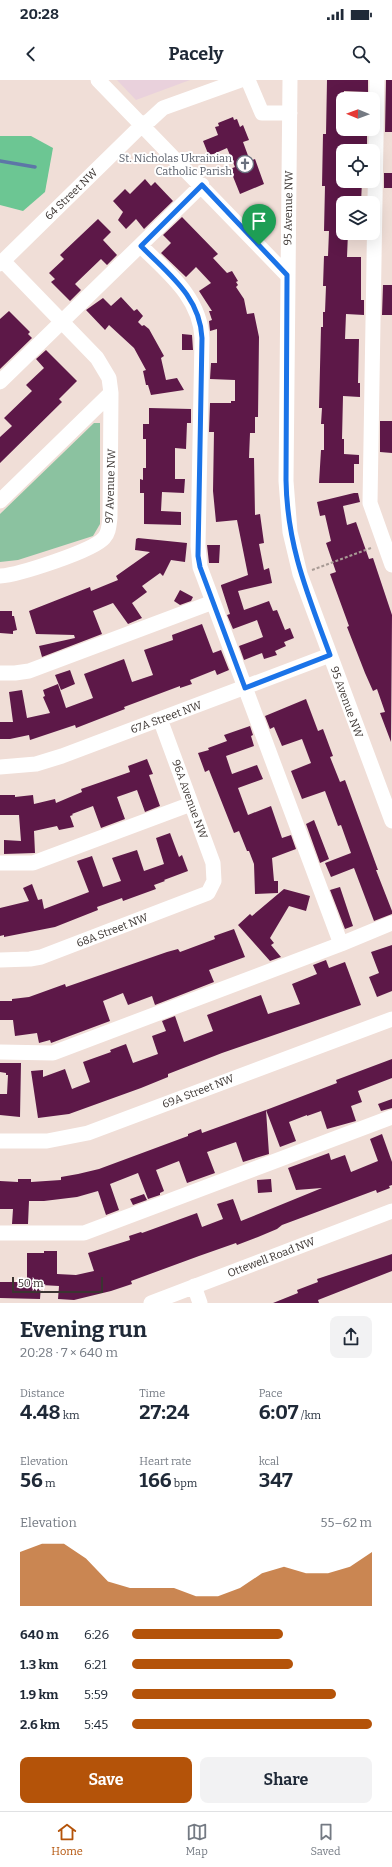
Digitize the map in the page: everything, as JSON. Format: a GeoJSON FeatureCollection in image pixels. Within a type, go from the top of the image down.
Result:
{"type":"FeatureCollection","features":[{"type":"Feature","properties":{"kind":"street"},"geometry":{"type":"LineString","coordinates":[[98,80],[202,185],[287,275]]}},
{"type":"Feature","properties":{"kind":"street","name":"64 Street NW"},"geometry":{"type":"LineString","coordinates":[[1,262],[142,125],[150,120],[162,108],[241,80]]}},
{"type":"Feature","properties":{"kind":"street"},"geometry":{"type":"LineString","coordinates":[[248,80],[262,113],[290,113]]}},
{"type":"Feature","properties":{"kind":"street","name":"95 Avenue NW"},"geometry":{"type":"LineString","coordinates":[[290,80],[286,480],[288,514],[300,574],[392,821]]}},
{"type":"Feature","properties":{"kind":"street"},"geometry":{"type":"LineString","coordinates":[[377,80],[370,503],[392,565]]}},
{"type":"Feature","properties":{"kind":"street"},"geometry":{"type":"LineString","coordinates":[[0,382],[202,185]]}},
{"type":"Feature","properties":{"kind":"street"},"geometry":{"type":"LineString","coordinates":[[141,246],[185,290],[195,306],[201,326],[198,546],[200,567],[341,944]]}},
{"type":"Feature","properties":{"kind":"street","name":"97 Avenue NW"},"geometry":{"type":"LineString","coordinates":[[0,576],[24,572],[96,545],[107,534],[110,518],[111,393],[109,378],[102,365],[62,322],[1,262]]}},
{"type":"Feature","properties":{"kind":"street"},"geometry":{"type":"LineString","coordinates":[[0,501],[111,393]]}},
{"type":"Feature","properties":{"kind":"street"},"geometry":{"type":"LineString","coordinates":[[0,673],[15,673],[34,669],[213,602]]}},
{"type":"Feature","properties":{"kind":"street","name":"67A Street NW"},"geometry":{"type":"LineString","coordinates":[[0,767],[21,766],[49,761],[330,655]]}},
{"type":"Feature","properties":{"kind":"street","name":"96A Avenue NW"},"geometry":{"type":"LineString","coordinates":[[160,719],[213,863],[214,881]]}},
{"type":"Feature","properties":{"kind":"street"},"geometry":{"type":"LineString","coordinates":[[0,863],[34,863],[192,804]]}},
{"type":"Feature","properties":{"kind":"street","name":"68A Street NW"},"geometry":{"type":"LineString","coordinates":[[0,960],[30,959],[53,953],[203,896],[208,893],[214,881]]}},
{"type":"Feature","properties":{"kind":"street"},"geometry":{"type":"LineString","coordinates":[[0,1052],[53,1053],[341,944],[392,923]]}},
{"type":"Feature","properties":{"kind":"street","name":"69A Street NW"},"geometry":{"type":"LineString","coordinates":[[0,1141],[47,1141],[88,1133],[392,1019]]}},
{"type":"Feature","properties":{"kind":"street"},"geometry":{"type":"LineString","coordinates":[[0,1233],[84,1233],[392,1117]]}},
{"type":"Feature","properties":{"kind":"street","name":"Ottewell Road NW"},"geometry":{"type":"LineString","coordinates":[[151,1303],[392,1211]]}},
{"type":"Feature","properties":{"kind":"street"},"geometry":{"type":"LineString","coordinates":[[194,1286],[200,1303]]}},
{"type":"Feature","properties":{"kind":"path"},"geometry":{"type":"LineString","coordinates":[[309,571],[372,548]]}},
{"type":"Feature","properties":{"kind":"shaded area"},"geometry":{"type":"Polygon","coordinates":[[[117,80],[190,80],[136,100],[117,80]]]}},
{"type":"Feature","properties":{"kind":"green space"},"geometry":{"type":"Polygon","coordinates":[[[0,136],[31,136],[53,148],[45,192],[23,211],[0,205],[0,136]]]}},
{"type":"Feature","properties":{"kind":"green space"},"geometry":{"type":"Polygon","coordinates":[[[94,423],[100,423],[100,524],[93,536],[18,560],[0,562],[0,514],[94,423]]]}},
{"type":"Feature","properties":{"kind":"building"},"geometry":{"type":"Polygon","coordinates":[[[327,80],[368,80],[368,92],[336,92],[336,136],[367,136],[367,144],[336,144],[336,188],[362,188],[361,196],[336,196],[336,240],[348,240],[347,257],[361,257],[361,300],[364,300],[364,315],[346,314],[345,339],[359,339],[358,383],[360,383],[360,397],[343,396],[342,439],[344,439],[344,454],[359,455],[359,464],[354,464],[354,483],[319,483],[321,450],[324,450],[324,424],[321,424],[322,408],[319,408],[321,327],[323,327],[323,312],[325,312],[326,286],[323,286],[324,256],[328,256],[329,231],[324,231],[325,186],[322,186],[323,134],[326,134],[327,80]]]}},
{"type":"Feature","properties":{"kind":"building"},"geometry":{"type":"Polygon","coordinates":[[[386,80],[392,80],[392,132],[385,132],[386,80]]]}},
{"type":"Feature","properties":{"kind":"building","name":"St. Nicholas Ukrainian Catholic Parish"},"geometry":{"type":"Polygon","coordinates":[[[233,117],[234,120],[237,119],[240,127],[243,125],[249,140],[243,142],[250,161],[255,159],[264,184],[240,194],[230,169],[235,167],[227,148],[209,156],[203,141],[218,135],[215,127],[219,126],[218,123],[233,117]]]}},
{"type":"Feature","properties":{"kind":"building"},"geometry":{"type":"Polygon","coordinates":[[[384,173],[392,173],[392,188],[384,188],[384,173]]]}},
{"type":"Feature","properties":{"kind":"building"},"geometry":{"type":"Polygon","coordinates":[[[145,179],[151,186],[155,182],[173,201],[144,229],[136,219],[126,229],[118,220],[123,212],[113,201],[125,189],[130,194],[145,179]]]}},
{"type":"Feature","properties":{"kind":"building"},"geometry":{"type":"Polygon","coordinates":[[[182,217],[218,254],[213,258],[227,273],[232,271],[238,281],[236,282],[238,285],[236,287],[244,299],[247,314],[254,313],[259,337],[258,417],[255,417],[255,433],[250,433],[249,458],[254,458],[255,515],[260,514],[264,543],[259,544],[264,570],[269,568],[272,583],[238,591],[244,610],[269,601],[273,611],[277,610],[285,630],[290,628],[294,638],[284,642],[286,646],[275,651],[277,655],[264,659],[262,653],[244,660],[239,646],[263,637],[257,620],[233,629],[227,615],[230,614],[221,586],[248,575],[237,520],[216,522],[213,491],[214,432],[209,432],[210,403],[231,403],[231,401],[235,401],[235,380],[210,379],[211,363],[217,363],[217,329],[210,331],[209,321],[212,320],[209,311],[212,311],[199,291],[211,283],[196,267],[186,277],[161,253],[171,243],[163,235],[182,217]]]}},
{"type":"Feature","properties":{"kind":"building"},"geometry":{"type":"Polygon","coordinates":[[[98,219],[111,232],[103,240],[117,255],[107,265],[101,259],[75,284],[81,290],[70,301],[51,282],[55,279],[49,273],[64,259],[60,255],[98,219]]]}},
{"type":"Feature","properties":{"kind":"building"},"geometry":{"type":"Polygon","coordinates":[[[383,285],[392,285],[392,315],[382,315],[383,285]]]}},
{"type":"Feature","properties":{"kind":"building"},"geometry":{"type":"Polygon","coordinates":[[[121,297],[134,311],[137,309],[143,316],[138,322],[142,326],[144,325],[149,329],[164,356],[161,358],[166,380],[177,378],[184,390],[151,395],[148,385],[146,385],[143,371],[146,370],[134,348],[109,325],[105,330],[86,310],[103,298],[111,306],[121,297]]]}},
{"type":"Feature","properties":{"kind":"building"},"geometry":{"type":"Polygon","coordinates":[[[9,311],[30,332],[28,334],[32,338],[0,369],[0,319],[9,311]]]}},
{"type":"Feature","properties":{"kind":"building"},"geometry":{"type":"Polygon","coordinates":[[[182,334],[192,335],[193,350],[182,350],[182,334]]]}},
{"type":"Feature","properties":{"kind":"building"},"geometry":{"type":"Polygon","coordinates":[[[46,350],[77,381],[59,399],[62,402],[0,463],[0,437],[12,426],[4,418],[32,391],[26,385],[44,368],[36,359],[46,350]]]}},
{"type":"Feature","properties":{"kind":"building"},"geometry":{"type":"Polygon","coordinates":[[[149,408],[191,409],[191,423],[187,423],[186,449],[175,448],[175,479],[185,479],[184,493],[162,492],[161,511],[181,512],[181,525],[144,524],[144,493],[140,493],[140,479],[143,480],[143,468],[146,468],[146,439],[143,439],[143,424],[149,424],[149,408]]]}},
{"type":"Feature","properties":{"kind":"building"},"geometry":{"type":"Polygon","coordinates":[[[380,421],[392,421],[392,453],[380,452],[380,421]]]}},
{"type":"Feature","properties":{"kind":"building"},"geometry":{"type":"Polygon","coordinates":[[[358,493],[360,502],[343,506],[347,525],[356,522],[369,559],[373,558],[392,615],[391,742],[380,713],[385,712],[377,689],[373,691],[365,673],[347,627],[349,626],[330,574],[336,572],[326,543],[331,541],[325,515],[320,516],[317,502],[358,493]]]}},
{"type":"Feature","properties":{"kind":"building"},"geometry":{"type":"Polygon","coordinates":[[[136,539],[187,543],[185,562],[171,560],[163,576],[160,573],[142,586],[147,592],[132,603],[142,618],[128,624],[113,603],[93,611],[102,634],[42,657],[39,646],[75,638],[74,635],[36,634],[29,611],[90,587],[91,591],[118,580],[116,576],[150,552],[135,550],[136,539]]]}},
{"type":"Feature","properties":{"kind":"building"},"geometry":{"type":"Polygon","coordinates":[[[207,545],[220,545],[219,563],[209,563],[207,545]]]}},
{"type":"Feature","properties":{"kind":"building"},"geometry":{"type":"Polygon","coordinates":[[[180,590],[193,597],[191,601],[180,605],[174,601],[180,590]]]}},
{"type":"Feature","properties":{"kind":"building"},"geometry":{"type":"Polygon","coordinates":[[[0,611],[12,611],[12,616],[14,616],[17,630],[13,631],[13,634],[0,633],[0,611]]]}},
{"type":"Feature","properties":{"kind":"building"},"geometry":{"type":"Polygon","coordinates":[[[202,624],[213,653],[221,650],[229,670],[217,675],[215,670],[190,680],[192,684],[180,688],[180,686],[124,707],[125,709],[76,728],[75,725],[30,740],[29,735],[10,739],[0,739],[0,722],[13,722],[9,692],[22,690],[27,718],[50,713],[43,697],[45,696],[43,690],[58,684],[66,708],[93,698],[84,674],[124,659],[132,682],[153,675],[144,650],[173,640],[172,635],[202,624]]]}},
{"type":"Feature","properties":{"kind":"building"},"geometry":{"type":"Polygon","coordinates":[[[70,670],[75,684],[61,690],[55,675],[70,670]]]}},
{"type":"Feature","properties":{"kind":"building"},"geometry":{"type":"Polygon","coordinates":[[[306,699],[318,731],[323,729],[333,756],[330,757],[340,782],[345,780],[378,870],[376,870],[392,911],[392,914],[374,921],[354,868],[331,877],[325,863],[351,853],[341,825],[338,826],[325,791],[302,799],[291,771],[311,763],[302,739],[282,746],[274,727],[270,729],[265,716],[306,699]]]}},
{"type":"Feature","properties":{"kind":"building"},"geometry":{"type":"Polygon","coordinates":[[[250,726],[254,746],[226,756],[232,774],[257,765],[263,779],[238,788],[248,815],[271,806],[282,838],[291,835],[296,849],[272,858],[274,881],[278,881],[278,893],[255,894],[254,864],[249,851],[247,851],[239,831],[234,833],[209,770],[205,772],[198,753],[209,750],[208,748],[227,741],[224,735],[250,726]]]}},
{"type":"Feature","properties":{"kind":"building"},"geometry":{"type":"Polygon","coordinates":[[[147,759],[153,774],[149,775],[160,806],[145,812],[137,790],[117,797],[125,819],[101,828],[93,806],[70,816],[74,827],[59,830],[57,826],[34,831],[35,853],[4,854],[4,840],[21,841],[19,815],[0,815],[0,795],[15,795],[15,797],[33,795],[34,804],[55,799],[56,803],[82,792],[81,789],[130,772],[128,766],[147,759]]]}},
{"type":"Feature","properties":{"kind":"building"},"geometry":{"type":"Polygon","coordinates":[[[314,820],[329,859],[320,863],[306,824],[314,820]]]}},
{"type":"Feature","properties":{"kind":"building"},"geometry":{"type":"Polygon","coordinates":[[[170,833],[179,857],[182,855],[188,871],[154,885],[156,889],[123,901],[122,898],[97,907],[98,910],[55,927],[4,937],[4,935],[0,936],[0,908],[29,901],[23,888],[32,884],[38,900],[42,899],[44,909],[89,892],[77,861],[92,856],[103,887],[121,881],[112,858],[137,850],[144,871],[164,864],[156,838],[170,833]]]}},
{"type":"Feature","properties":{"kind":"building"},"geometry":{"type":"Polygon","coordinates":[[[340,887],[353,926],[345,929],[330,890],[340,887]]]}},
{"type":"Feature","properties":{"kind":"building"},"geometry":{"type":"Polygon","coordinates":[[[284,889],[310,896],[306,911],[289,906],[270,938],[274,943],[271,945],[281,957],[270,961],[238,925],[250,914],[252,916],[284,889]]]}},
{"type":"Feature","properties":{"kind":"building"},"geometry":{"type":"Polygon","coordinates":[[[234,929],[245,957],[209,970],[214,982],[155,1005],[152,996],[128,1005],[123,993],[103,1001],[110,1021],[51,1043],[50,1040],[39,1043],[37,1033],[15,1036],[13,1020],[0,1020],[0,1001],[12,1001],[12,999],[29,997],[65,984],[66,987],[167,952],[178,949],[180,952],[215,939],[214,936],[234,929]]]}},
{"type":"Feature","properties":{"kind":"building"},"geometry":{"type":"Polygon","coordinates":[[[392,945],[392,991],[377,997],[369,977],[379,973],[371,952],[392,945]]]}},
{"type":"Feature","properties":{"kind":"building"},"geometry":{"type":"Polygon","coordinates":[[[326,960],[329,968],[345,962],[361,1005],[222,1053],[168,1074],[168,1077],[141,1088],[69,1114],[38,1118],[31,1071],[43,1070],[43,1077],[65,1069],[72,1089],[90,1082],[83,1062],[111,1052],[110,1050],[126,1044],[133,1063],[158,1054],[152,1036],[166,1031],[162,1021],[175,1016],[184,1042],[213,1031],[207,1015],[261,995],[268,1014],[300,1004],[292,984],[317,974],[313,965],[326,960]]]}},
{"type":"Feature","properties":{"kind":"building"},"geometry":{"type":"Polygon","coordinates":[[[392,1059],[392,1078],[358,1091],[362,1102],[351,1106],[356,1121],[327,1129],[321,1111],[307,1115],[289,1122],[296,1141],[280,1147],[266,1110],[337,1083],[336,1080],[392,1059]]]}},
{"type":"Feature","properties":{"kind":"building"},"geometry":{"type":"Polygon","coordinates":[[[0,1063],[21,1063],[20,1117],[0,1115],[0,1094],[7,1094],[8,1075],[0,1072],[0,1063]]]}},
{"type":"Feature","properties":{"kind":"building"},"geometry":{"type":"Polygon","coordinates":[[[392,1099],[392,1108],[381,1111],[378,1104],[392,1099]]]}},
{"type":"Feature","properties":{"kind":"building"},"geometry":{"type":"Polygon","coordinates":[[[266,1110],[269,1154],[243,1162],[236,1142],[207,1152],[215,1173],[187,1183],[179,1161],[156,1170],[164,1191],[160,1193],[160,1195],[148,1199],[138,1173],[110,1184],[119,1210],[106,1215],[98,1191],[77,1197],[44,1201],[29,1201],[28,1224],[12,1224],[13,1209],[0,1209],[0,1181],[18,1182],[18,1179],[31,1179],[31,1182],[61,1180],[61,1177],[99,1169],[188,1136],[188,1134],[201,1129],[202,1133],[266,1110]]]}},
{"type":"Feature","properties":{"kind":"building"},"geometry":{"type":"Polygon","coordinates":[[[382,1134],[392,1162],[392,1185],[389,1186],[390,1188],[377,1193],[376,1190],[282,1225],[277,1229],[237,1245],[236,1243],[131,1281],[132,1284],[111,1291],[74,1300],[58,1299],[59,1286],[41,1285],[40,1299],[0,1298],[0,1282],[27,1282],[27,1253],[57,1251],[57,1274],[76,1275],[94,1271],[88,1253],[130,1240],[129,1236],[142,1233],[197,1213],[202,1227],[223,1219],[217,1204],[233,1199],[241,1221],[322,1188],[296,1190],[288,1168],[329,1153],[331,1160],[345,1155],[351,1172],[378,1161],[370,1139],[382,1134]]]}},
{"type":"Feature","properties":{"kind":"building"},"geometry":{"type":"Polygon","coordinates":[[[271,1179],[272,1192],[258,1193],[257,1180],[271,1179]]]}},
{"type":"Feature","properties":{"kind":"building"},"geometry":{"type":"Polygon","coordinates":[[[144,1194],[147,1200],[133,1205],[130,1199],[144,1194]]]}},
{"type":"Feature","properties":{"kind":"building"},"geometry":{"type":"Polygon","coordinates":[[[392,1254],[392,1271],[318,1300],[319,1303],[273,1303],[298,1293],[297,1290],[318,1282],[317,1279],[392,1254]]]}},
{"type":"Feature","properties":{"kind":"waterway"},"geometry":{"type":"LineString","coordinates":[[0,161],[35,167]]}},
{"type":"Feature","properties":{"kind":"place","name":"St. Nicholas Ukrainian Catholic Parish"},"geometry":{"type":"Point","coordinates":[245,164]}},
{"type":"Feature","properties":{"kind":"route"},"geometry":{"type":"LineString","coordinates":[[202,185],[259,245],[287,275],[286,496],[290,532],[300,574],[330,655],[245,688],[200,567],[198,556],[202,338],[199,316],[191,298],[185,290],[141,246],[202,185]]}}]}
